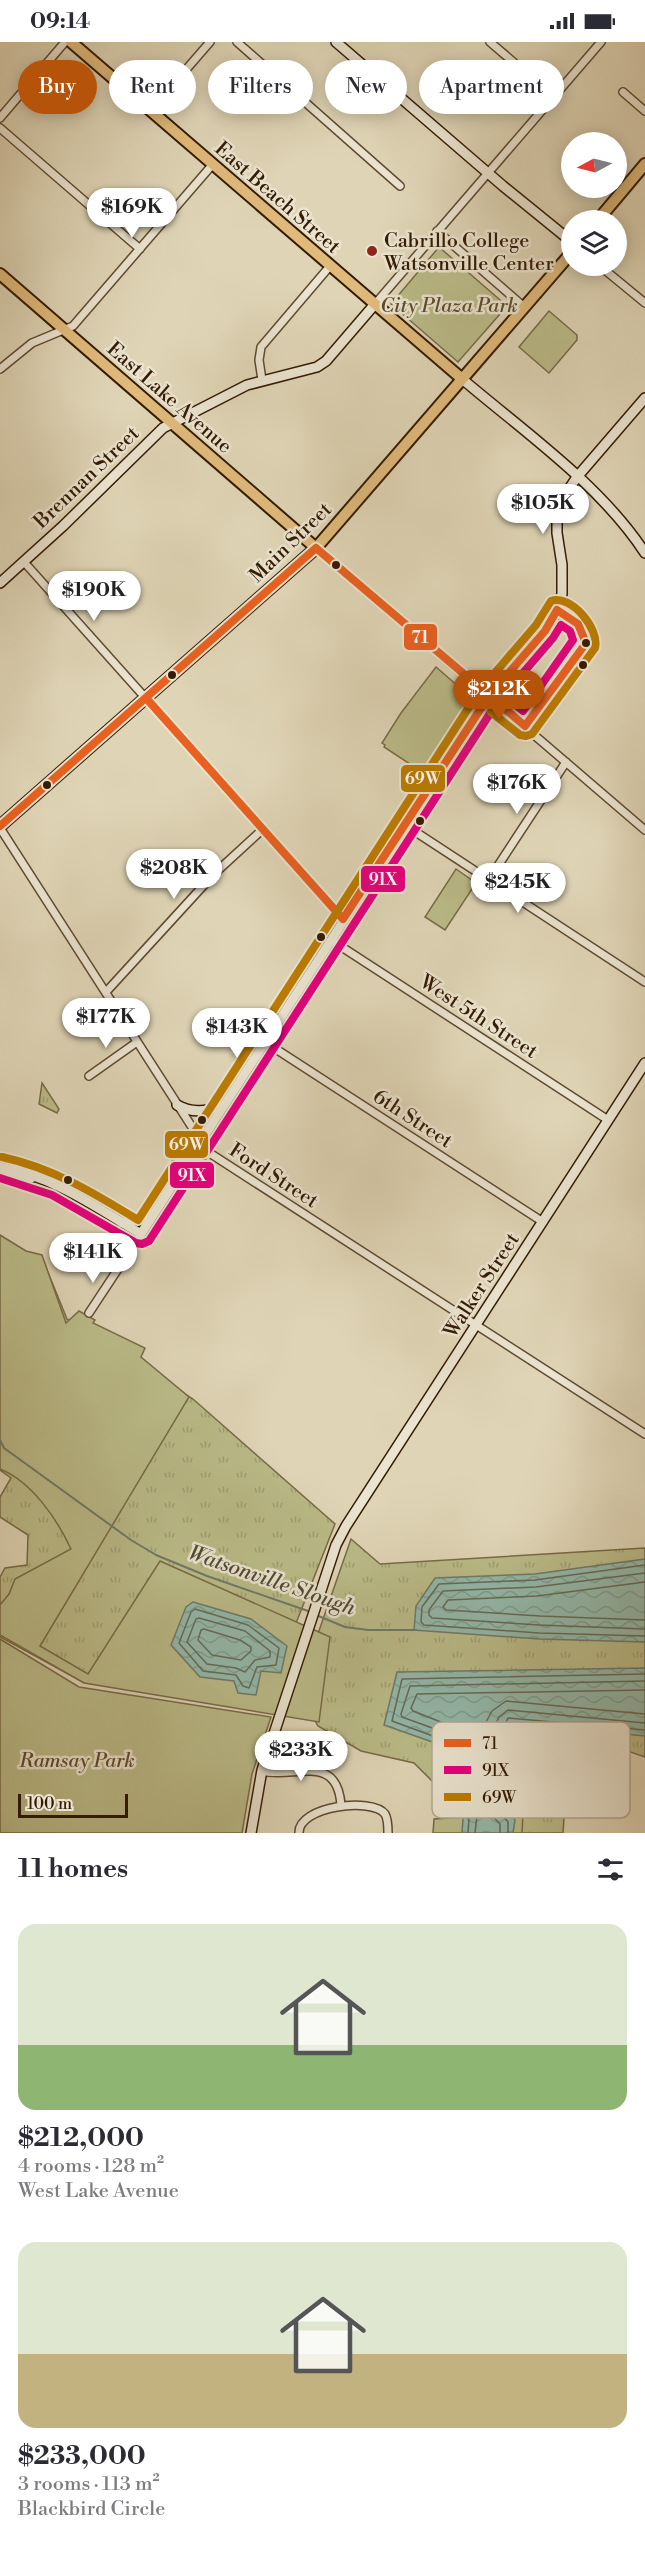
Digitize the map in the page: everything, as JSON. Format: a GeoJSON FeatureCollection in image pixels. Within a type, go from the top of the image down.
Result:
{"type":"FeatureCollection","features":[{"type":"Feature","properties":{"kind":"main road","name":"East Beach Street"},"geometry":{"type":"LineString","coordinates":[[71,42],[109,74]]}},
{"type":"Feature","properties":{"kind":"main road","name":"East Beach Street"},"geometry":{"type":"LineString","coordinates":[[156,114],[461,378]]}},
{"type":"Feature","properties":{"kind":"main road"},"geometry":{"type":"LineString","coordinates":[[606,210],[645,164]]}},
{"type":"Feature","properties":{"kind":"main road","name":"Main Street"},"geometry":{"type":"LineString","coordinates":[[0,827],[316,548],[561,264]]}},
{"type":"Feature","properties":{"kind":"main road","name":"East Lake Avenue"},"geometry":{"type":"LineString","coordinates":[[0,274],[65,331],[94,353],[316,548]]}},
{"type":"Feature","properties":{"kind":"street"},"geometry":{"type":"LineString","coordinates":[[0,118],[65,42]]}},
{"type":"Feature","properties":{"kind":"street"},"geometry":{"type":"LineString","coordinates":[[194,60],[210,42]]}},
{"type":"Feature","properties":{"kind":"street"},"geometry":{"type":"LineString","coordinates":[[237,42],[400,186]]}},
{"type":"Feature","properties":{"kind":"street"},"geometry":{"type":"LineString","coordinates":[[336,42],[561,233]]}},
{"type":"Feature","properties":{"kind":"street"},"geometry":{"type":"LineString","coordinates":[[490,42],[511,60]]}},
{"type":"Feature","properties":{"kind":"street"},"geometry":{"type":"LineString","coordinates":[[564,85],[601,42]]}},
{"type":"Feature","properties":{"kind":"street"},"geometry":{"type":"LineString","coordinates":[[623,92],[645,111]]}},
{"type":"Feature","properties":{"kind":"street"},"geometry":{"type":"LineString","coordinates":[[375,304],[539,114]]}},
{"type":"Feature","properties":{"kind":"street"},"geometry":{"type":"LineString","coordinates":[[0,129],[140,249]]}},
{"type":"Feature","properties":{"kind":"street"},"geometry":{"type":"LineString","coordinates":[[0,369],[32,343],[73,326],[213,164]]}},
{"type":"Feature","properties":{"kind":"street"},"geometry":{"type":"LineString","coordinates":[[437,231],[523,306]]}},
{"type":"Feature","properties":{"kind":"street"},"geometry":{"type":"LineString","coordinates":[[262,380],[259,360],[261,347],[330,266]]}},
{"type":"Feature","properties":{"kind":"street"},"geometry":{"type":"LineString","coordinates":[[612,276],[645,303]]}},
{"type":"Feature","properties":{"kind":"street","name":"Brennan Street"},"geometry":{"type":"LineString","coordinates":[[0,583],[158,432],[247,385],[312,370],[326,361],[375,304]]}},
{"type":"Feature","properties":{"kind":"street"},"geometry":{"type":"LineString","coordinates":[[461,378],[577,477],[628,529],[645,553]]}},
{"type":"Feature","properties":{"kind":"street"},"geometry":{"type":"LineString","coordinates":[[89,1313],[489,696],[545,631],[557,610],[563,580],[557,522],[565,495],[577,477],[645,398]]}},
{"type":"Feature","properties":{"kind":"street"},"geometry":{"type":"LineString","coordinates":[[316,548],[645,831]]}},
{"type":"Feature","properties":{"kind":"street"},"geometry":{"type":"LineString","coordinates":[[24,562],[343,919]]}},
{"type":"Feature","properties":{"kind":"street"},"geometry":{"type":"LineString","coordinates":[[488,880],[566,762]]}},
{"type":"Feature","properties":{"kind":"street"},"geometry":{"type":"LineString","coordinates":[[405,825],[645,982]]}},
{"type":"Feature","properties":{"kind":"street","name":"Ford Street"},"geometry":{"type":"LineString","coordinates":[[0,827],[208,1152],[645,1434]]}},
{"type":"Feature","properties":{"kind":"street"},"geometry":{"type":"LineString","coordinates":[[106,992],[216,871],[263,829]]}},
{"type":"Feature","properties":{"kind":"street","name":"West 5th Street"},"geometry":{"type":"LineString","coordinates":[[331,940],[608,1120]]}},
{"type":"Feature","properties":{"kind":"street"},"geometry":{"type":"LineString","coordinates":[[90,1076],[137,1042]]}},
{"type":"Feature","properties":{"kind":"street","name":"6th Street"},"geometry":{"type":"LineString","coordinates":[[265,1042],[543,1222]]}},
{"type":"Feature","properties":{"kind":"street","name":"Walker Street"},"geometry":{"type":"LineString","coordinates":[[250,1833],[262,1771],[270,1744],[336,1545],[346,1526],[645,1063]]}},
{"type":"Feature","properties":{"kind":"street"},"geometry":{"type":"LineString","coordinates":[[177,1105],[189,1111],[198,1112],[223,1106]]}},
{"type":"Feature","properties":{"kind":"street"},"geometry":{"type":"LineString","coordinates":[[0,1167],[17,1170],[65,1188],[141,1234]]}},
{"type":"Feature","properties":{"kind":"street"},"geometry":{"type":"LineString","coordinates":[[0,1176],[36,1178]]}},
{"type":"Feature","properties":{"kind":"street"},"geometry":{"type":"LineString","coordinates":[[122,1223],[139,1221],[154,1214]]}},
{"type":"Feature","properties":{"kind":"street"},"geometry":{"type":"LineString","coordinates":[[262,1771],[278,1774],[300,1769],[325,1774],[338,1786],[340,1805]]}},
{"type":"Feature","properties":{"kind":"street"},"geometry":{"type":"LineString","coordinates":[[299,1833],[299,1826],[305,1819],[340,1805],[381,1811],[386,1817],[388,1833]]}},
{"type":"Feature","properties":{"kind":"green space","name":"City Plaza Park"},"geometry":{"type":"Polygon","coordinates":[[[439,247],[507,306],[458,362],[391,304],[439,247]]]}},
{"type":"Feature","properties":{"kind":"green space"},"geometry":{"type":"Polygon","coordinates":[[[549,311],[577,335],[577,340],[549,373],[519,347],[549,311]]]}},
{"type":"Feature","properties":{"kind":"green space"},"geometry":{"type":"Polygon","coordinates":[[[436,667],[467,694],[470,700],[430,764],[416,768],[384,747],[382,743],[401,713],[436,667]]]}},
{"type":"Feature","properties":{"kind":"green space"},"geometry":{"type":"Polygon","coordinates":[[[456,869],[476,883],[445,930],[425,917],[456,869]]]}},
{"type":"Feature","properties":{"kind":"green space"},"geometry":{"type":"Polygon","coordinates":[[[42,1083],[59,1109],[57,1113],[39,1104],[42,1083]]]}},
{"type":"Feature","properties":{"kind":"green space"},"geometry":{"type":"Polygon","coordinates":[[[0,1235],[26,1251],[42,1255],[66,1323],[79,1311],[95,1320],[93,1323],[145,1348],[141,1357],[189,1397],[40,1646],[88,1674],[160,1561],[330,1637],[319,1722],[84,1683],[0,1635],[0,1605],[9,1594],[15,1579],[71,1549],[51,1514],[33,1492],[12,1475],[0,1469],[0,1235]]]}},
{"type":"Feature","properties":{"kind":"green space"},"geometry":{"type":"Polygon","coordinates":[[[0,1237],[45,1265],[67,1319],[193,1399],[335,1524],[287,1646],[81,1681],[0,1637],[0,1577],[5,1568],[27,1565],[28,1535],[0,1517],[0,1497],[11,1478],[0,1470],[0,1237]]]}},
{"type":"Feature","properties":{"kind":"green space"},"geometry":{"type":"Polygon","coordinates":[[[351,1539],[380,1564],[645,1548],[645,1757],[630,1752],[630,1722],[432,1722],[432,1781],[414,1763],[361,1751],[318,1726],[298,1691],[351,1539]]]}},
{"type":"Feature","properties":{"kind":"green space","name":"Ramsay Park"},"geometry":{"type":"Polygon","coordinates":[[[0,1639],[79,1687],[271,1717],[252,1774],[242,1833],[0,1833],[0,1639]]]}},
{"type":"Feature","properties":{"kind":"green space"},"geometry":{"type":"Polygon","coordinates":[[[449,1818],[564,1818],[563,1833],[451,1833],[449,1818]]]}},
{"type":"Feature","properties":{"kind":"green space"},"geometry":{"type":"Polygon","coordinates":[[[523,1818],[522,1833],[433,1833],[434,1819],[523,1818]]]}},
{"type":"Feature","properties":{"kind":"water"},"geometry":{"type":"Polygon","coordinates":[[[645,1559],[645,1642],[539,1639],[414,1630],[416,1606],[435,1578],[535,1574],[645,1559]]]}},
{"type":"Feature","properties":{"kind":"water"},"geometry":{"type":"Polygon","coordinates":[[[193,1602],[251,1619],[287,1646],[281,1673],[261,1671],[256,1695],[238,1693],[234,1681],[200,1677],[171,1645],[186,1607],[193,1602]]]}},
{"type":"Feature","properties":{"kind":"water"},"geometry":{"type":"Polygon","coordinates":[[[645,1668],[645,1736],[630,1735],[630,1722],[432,1722],[432,1742],[384,1725],[397,1672],[645,1668]]]}},
{"type":"Feature","properties":{"kind":"water"},"geometry":{"type":"Polygon","coordinates":[[[463,1818],[513,1818],[515,1820],[513,1833],[462,1833],[463,1818]]]}},
{"type":"Feature","properties":{"kind":"waterway","name":"Watsonville Slough"},"geometry":{"type":"LineString","coordinates":[[0,1440],[4,1448],[131,1540],[156,1555],[207,1576],[311,1612]]}},
{"type":"Feature","properties":{"kind":"waterway","name":"Watsonville Slough"},"geometry":{"type":"LineString","coordinates":[[316,1615],[345,1627],[368,1630],[416,1630]]}},
{"type":"Feature","properties":{"kind":"transit line","name":"71"},"geometry":{"type":"LineString","coordinates":[[316,548],[525,726]]}},
{"type":"Feature","properties":{"kind":"transit line","name":"71"},"geometry":{"type":"LineString","coordinates":[[0,826],[316,548]]}},
{"type":"Feature","properties":{"kind":"transit line","name":"69W"},"geometry":{"type":"LineString","coordinates":[[481,689],[536,625],[551,601],[559,600],[567,603],[589,623],[595,640],[595,648],[532,734],[520,735],[491,712]]}},
{"type":"Feature","properties":{"kind":"transit line","name":"71"},"geometry":{"type":"LineString","coordinates":[[525,726],[586,643],[578,624],[557,610]]}},
{"type":"Feature","properties":{"kind":"transit line","name":"71"},"geometry":{"type":"LineString","coordinates":[[343,919],[489,696],[545,631],[557,610]]}},
{"type":"Feature","properties":{"kind":"transit line","name":"91X"},"geometry":{"type":"LineString","coordinates":[[561,625],[570,631],[573,640],[523,711],[504,695],[553,638],[561,625]]}},
{"type":"Feature","properties":{"kind":"transit line","name":"69W"},"geometry":{"type":"LineString","coordinates":[[2,1157],[56,1175],[89,1191],[138,1220],[480,690]]}},
{"type":"Feature","properties":{"kind":"transit line","name":"71"},"geometry":{"type":"LineString","coordinates":[[146,698],[343,919]]}},
{"type":"Feature","properties":{"kind":"transit line","name":"91X"},"geometry":{"type":"LineString","coordinates":[[0,1178],[52,1195],[136,1243],[142,1244],[149,1241],[491,712]]}},
{"type":"Feature","properties":{"kind":"place","name":"Cabrillo College Watsonville Center"},"geometry":{"type":"Point","coordinates":[372,251]}}]}
